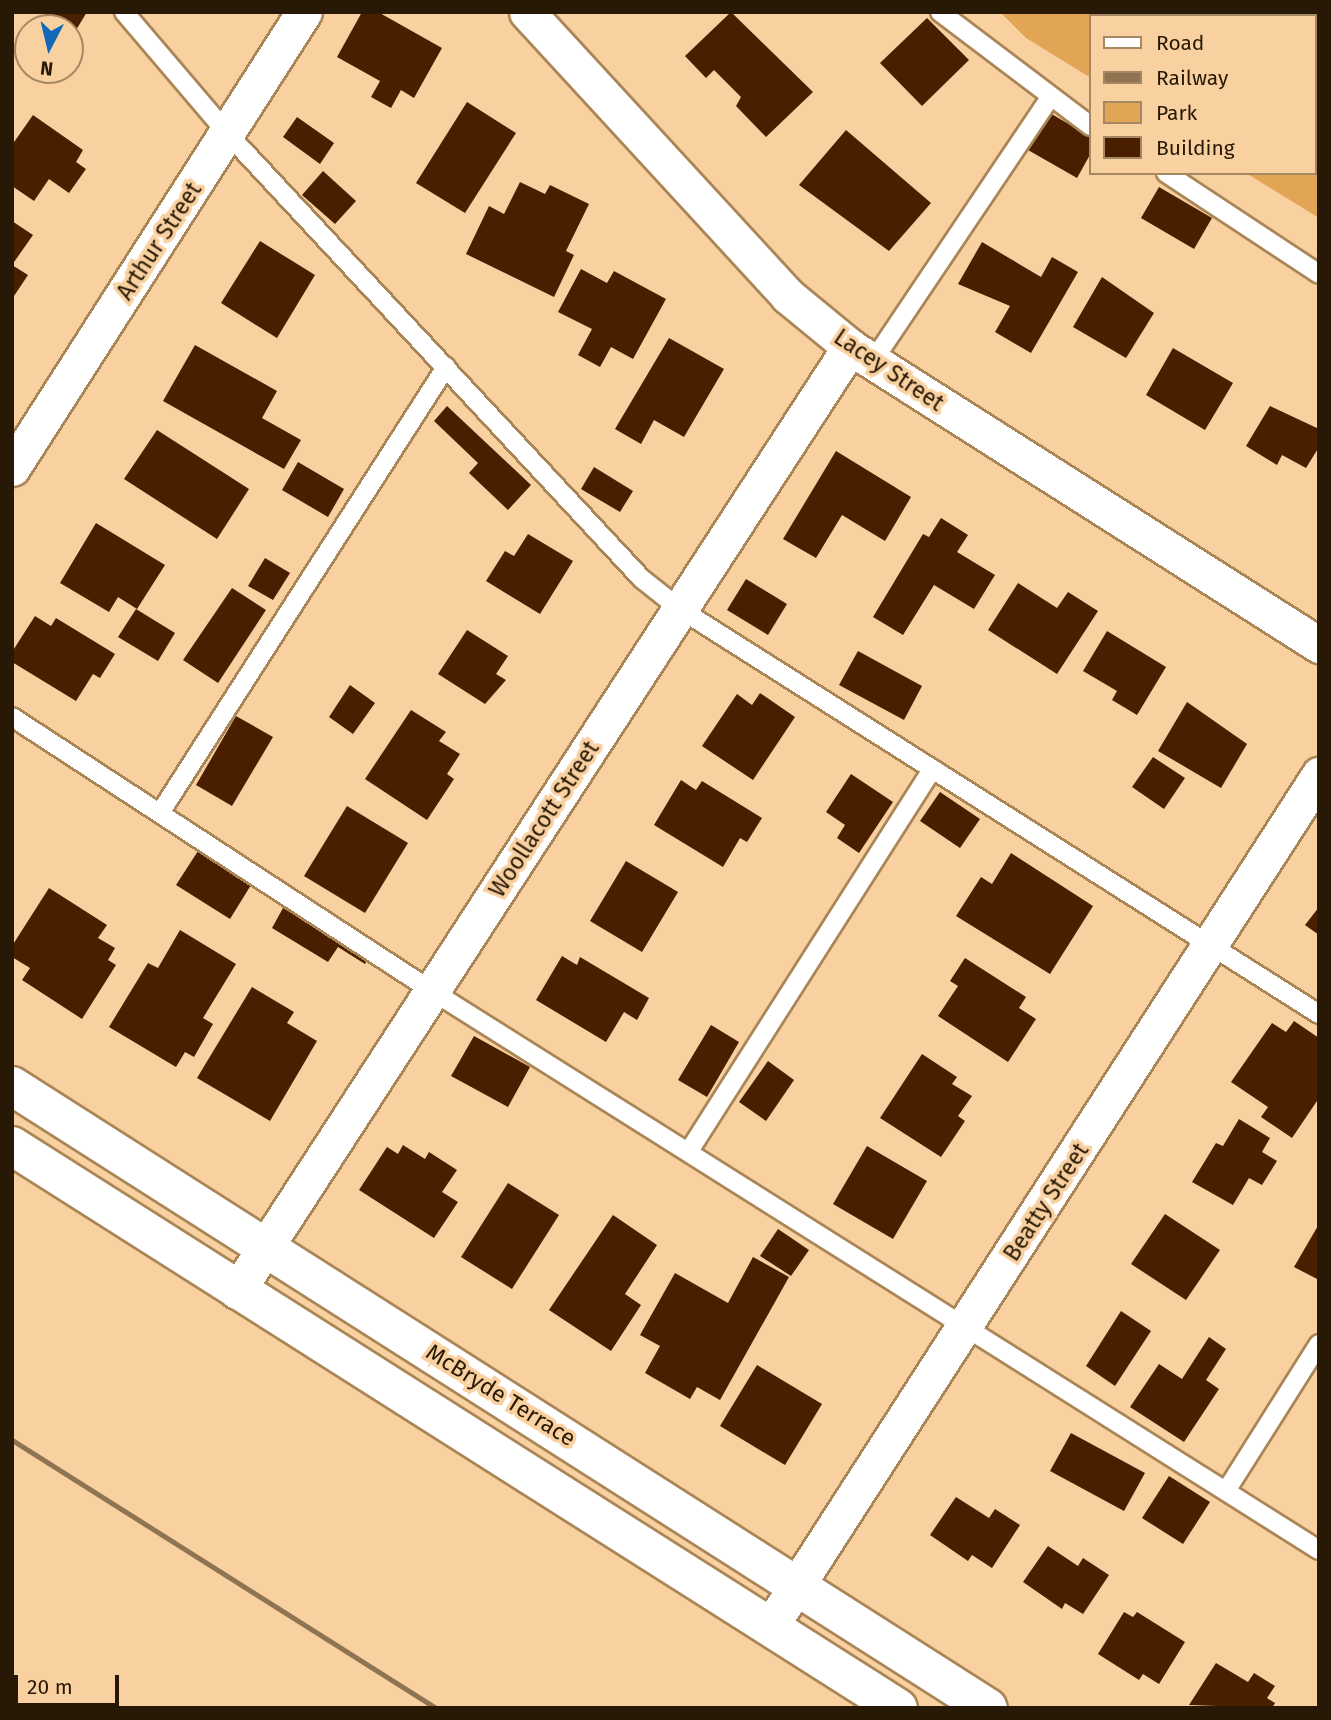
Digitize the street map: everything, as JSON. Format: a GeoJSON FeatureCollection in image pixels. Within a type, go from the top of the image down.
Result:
{"type":"FeatureCollection","features":[{"type":"Feature","properties":{"kind":"main road","name":"McBryde Terrace"},"geometry":{"type":"LineString","coordinates":[[12,1086],[802,1584],[988,1708]]}},
{"type":"Feature","properties":{"kind":"main road"},"geometry":{"type":"LineString","coordinates":[[12,1146],[898,1708]]}},
{"type":"Feature","properties":{"kind":"street","name":"Arthur Street"},"geometry":{"type":"LineString","coordinates":[[12,468],[304,12]]}},
{"type":"Feature","properties":{"kind":"street","name":"Lacey Street"},"geometry":{"type":"LineString","coordinates":[[527,12],[788,296],[861,354],[1319,645]]}},
{"type":"Feature","properties":{"kind":"street","name":"Woollacott Street"},"geometry":{"type":"LineString","coordinates":[[237,1291],[680,609],[861,354]]}},
{"type":"Feature","properties":{"kind":"street","name":"Beatty Street"},"geometry":{"type":"LineString","coordinates":[[770,1627],[802,1584],[1319,775]]}},
{"type":"Feature","properties":{"kind":"lane"},"geometry":{"type":"LineString","coordinates":[[124,12],[228,134],[642,579],[680,609],[1319,1014]]}},
{"type":"Feature","properties":{"kind":"lane"},"geometry":{"type":"LineString","coordinates":[[940,12],[1049,99],[1090,125]]}},
{"type":"Feature","properties":{"kind":"lane"},"geometry":{"type":"LineString","coordinates":[[861,354],[1049,99]]}},
{"type":"Feature","properties":{"kind":"lane"},"geometry":{"type":"LineString","coordinates":[[1169,175],[1319,274]]}},
{"type":"Feature","properties":{"kind":"lane"},"geometry":{"type":"LineString","coordinates":[[160,813],[446,367]]}},
{"type":"Feature","properties":{"kind":"lane"},"geometry":{"type":"LineString","coordinates":[[12,717],[432,990],[1319,1549]]}},
{"type":"Feature","properties":{"kind":"lane"},"geometry":{"type":"LineString","coordinates":[[689,1152],[932,769]]}},
{"type":"Feature","properties":{"kind":"lane"},"geometry":{"type":"LineString","coordinates":[[1227,1491],[1319,1344]]}},
{"type":"Feature","properties":{"kind":"green space"},"geometry":{"type":"Polygon","coordinates":[[[1000,12],[1319,12],[1319,218],[1249,175],[1317,175],[1317,14],[1090,14],[1090,77],[1026,38],[1000,12]]]}},
{"type":"Feature","properties":{"kind":"building"},"geometry":{"type":"Polygon","coordinates":[[[87,12],[84,17],[84,14],[46,14],[87,12]]]}},
{"type":"Feature","properties":{"kind":"building"},"geometry":{"type":"Polygon","coordinates":[[[362,12],[378,12],[442,48],[414,98],[401,90],[391,108],[371,97],[380,81],[337,57],[362,12]]]}},
{"type":"Feature","properties":{"kind":"building"},"geometry":{"type":"Polygon","coordinates":[[[731,12],[813,92],[766,137],[736,106],[741,97],[714,70],[706,78],[685,56],[731,12]]]}},
{"type":"Feature","properties":{"kind":"building"},"geometry":{"type":"Polygon","coordinates":[[[927,18],[969,60],[922,106],[880,63],[927,18]]]}},
{"type":"Feature","properties":{"kind":"building"},"geometry":{"type":"Polygon","coordinates":[[[467,102],[516,133],[465,213],[416,183],[467,102]]]}},
{"type":"Feature","properties":{"kind":"building"},"geometry":{"type":"Polygon","coordinates":[[[1043,109],[1090,136],[1090,155],[1077,178],[1021,146],[1043,109]]]}},
{"type":"Feature","properties":{"kind":"building"},"geometry":{"type":"Polygon","coordinates":[[[33,115],[83,150],[76,162],[86,169],[69,193],[49,179],[34,201],[12,186],[12,145],[33,115]]]}},
{"type":"Feature","properties":{"kind":"building"},"geometry":{"type":"Polygon","coordinates":[[[297,117],[334,143],[320,164],[283,137],[297,117]]]}},
{"type":"Feature","properties":{"kind":"building"},"geometry":{"type":"Polygon","coordinates":[[[846,130],[931,203],[889,251],[799,185],[846,130]]]}},
{"type":"Feature","properties":{"kind":"building"},"geometry":{"type":"Polygon","coordinates":[[[323,171],[356,201],[335,224],[302,195],[323,171]]]}},
{"type":"Feature","properties":{"kind":"building"},"geometry":{"type":"Polygon","coordinates":[[[520,182],[545,194],[550,185],[589,204],[566,251],[574,255],[554,297],[466,254],[489,206],[504,214],[520,182]]]}},
{"type":"Feature","properties":{"kind":"building"},"geometry":{"type":"Polygon","coordinates":[[[1159,187],[1212,218],[1194,249],[1141,218],[1159,187]]]}},
{"type":"Feature","properties":{"kind":"building"},"geometry":{"type":"Polygon","coordinates":[[[12,221],[33,235],[12,265],[12,221]]]}},
{"type":"Feature","properties":{"kind":"building"},"geometry":{"type":"Polygon","coordinates":[[[260,241],[315,275],[277,338],[221,303],[260,241]]]}},
{"type":"Feature","properties":{"kind":"building"},"geometry":{"type":"Polygon","coordinates":[[[982,242],[1041,277],[1052,257],[1078,272],[1031,353],[995,332],[1010,306],[958,284],[982,242]]]}},
{"type":"Feature","properties":{"kind":"building"},"geometry":{"type":"Polygon","coordinates":[[[12,265],[28,275],[12,299],[12,265]]]}},
{"type":"Feature","properties":{"kind":"building"},"geometry":{"type":"Polygon","coordinates":[[[581,269],[607,283],[614,271],[666,299],[633,359],[611,347],[600,367],[578,355],[592,329],[558,312],[581,269]]]}},
{"type":"Feature","properties":{"kind":"building"},"geometry":{"type":"Polygon","coordinates":[[[1102,277],[1154,313],[1126,358],[1073,327],[1102,277]]]}},
{"type":"Feature","properties":{"kind":"building"},"geometry":{"type":"Polygon","coordinates":[[[669,338],[724,369],[684,437],[654,420],[641,444],[615,429],[669,338]]]}},
{"type":"Feature","properties":{"kind":"building"},"geometry":{"type":"Polygon","coordinates":[[[195,345],[277,391],[262,418],[301,440],[284,469],[163,401],[195,345]]]}},
{"type":"Feature","properties":{"kind":"building"},"geometry":{"type":"Polygon","coordinates":[[[1173,348],[1233,383],[1205,430],[1146,395],[1173,348]]]}},
{"type":"Feature","properties":{"kind":"building"},"geometry":{"type":"Polygon","coordinates":[[[447,406],[531,485],[508,510],[469,473],[478,463],[434,421],[447,406]]]}},
{"type":"Feature","properties":{"kind":"building"},"geometry":{"type":"Polygon","coordinates":[[[1270,406],[1319,429],[1319,447],[1306,468],[1282,455],[1277,465],[1246,446],[1270,406]]]}},
{"type":"Feature","properties":{"kind":"building"},"geometry":{"type":"Polygon","coordinates":[[[157,430],[249,489],[217,539],[124,479],[157,430]]]}},
{"type":"Feature","properties":{"kind":"building"},"geometry":{"type":"Polygon","coordinates":[[[836,451],[911,497],[885,541],[842,515],[816,558],[783,539],[836,451]]]}},
{"type":"Feature","properties":{"kind":"building"},"geometry":{"type":"Polygon","coordinates":[[[298,462],[344,489],[328,517],[282,490],[298,462]]]}},
{"type":"Feature","properties":{"kind":"building"},"geometry":{"type":"Polygon","coordinates":[[[594,467],[633,491],[620,512],[581,489],[594,467]]]}},
{"type":"Feature","properties":{"kind":"building"},"geometry":{"type":"Polygon","coordinates":[[[941,518],[968,535],[957,552],[995,575],[974,609],[934,585],[903,635],[873,617],[923,534],[929,537],[941,518]]]}},
{"type":"Feature","properties":{"kind":"building"},"geometry":{"type":"Polygon","coordinates":[[[96,523],[165,565],[137,609],[118,597],[109,612],[60,583],[96,523]]]}},
{"type":"Feature","properties":{"kind":"building"},"geometry":{"type":"Polygon","coordinates":[[[528,534],[573,561],[540,614],[486,581],[505,551],[514,556],[528,534]]]}},
{"type":"Feature","properties":{"kind":"building"},"geometry":{"type":"Polygon","coordinates":[[[265,558],[290,573],[273,600],[248,586],[265,558]]]}},
{"type":"Feature","properties":{"kind":"building"},"geometry":{"type":"Polygon","coordinates":[[[746,579],[787,604],[768,635],[727,610],[746,579]]]}},
{"type":"Feature","properties":{"kind":"building"},"geometry":{"type":"Polygon","coordinates":[[[1018,583],[1057,608],[1068,592],[1098,611],[1057,674],[988,630],[1018,583]]]}},
{"type":"Feature","properties":{"kind":"building"},"geometry":{"type":"Polygon","coordinates":[[[232,588],[266,610],[218,683],[183,660],[232,588]]]}},
{"type":"Feature","properties":{"kind":"building"},"geometry":{"type":"Polygon","coordinates":[[[136,609],[175,633],[158,661],[118,637],[136,609]]]}},
{"type":"Feature","properties":{"kind":"building"},"geometry":{"type":"Polygon","coordinates":[[[35,616],[51,626],[56,618],[115,654],[100,678],[93,674],[76,701],[12,662],[12,652],[35,616]]]}},
{"type":"Feature","properties":{"kind":"building"},"geometry":{"type":"Polygon","coordinates":[[[467,630],[508,656],[496,674],[506,680],[485,704],[438,674],[467,630]]]}},
{"type":"Feature","properties":{"kind":"building"},"geometry":{"type":"Polygon","coordinates":[[[1107,631],[1166,667],[1137,715],[1112,700],[1117,691],[1083,671],[1107,631]]]}},
{"type":"Feature","properties":{"kind":"building"},"geometry":{"type":"Polygon","coordinates":[[[858,651],[922,686],[904,720],[839,685],[858,651]]]}},
{"type":"Feature","properties":{"kind":"building"},"geometry":{"type":"Polygon","coordinates":[[[350,685],[375,703],[353,734],[329,717],[350,685]]]}},
{"type":"Feature","properties":{"kind":"building"},"geometry":{"type":"Polygon","coordinates":[[[760,693],[795,717],[753,780],[702,746],[737,694],[752,705],[760,693]]]}},
{"type":"Feature","properties":{"kind":"building"},"geometry":{"type":"Polygon","coordinates":[[[1187,702],[1247,744],[1221,788],[1158,751],[1187,702]]]}},
{"type":"Feature","properties":{"kind":"building"},"geometry":{"type":"Polygon","coordinates":[[[411,710],[446,732],[439,741],[460,754],[447,774],[454,779],[427,820],[365,779],[411,710]]]}},
{"type":"Feature","properties":{"kind":"building"},"geometry":{"type":"Polygon","coordinates":[[[236,716],[273,737],[232,806],[196,785],[236,716]]]}},
{"type":"Feature","properties":{"kind":"building"},"geometry":{"type":"Polygon","coordinates":[[[1153,757],[1185,778],[1164,809],[1132,787],[1153,757]]]}},
{"type":"Feature","properties":{"kind":"building"},"geometry":{"type":"Polygon","coordinates":[[[851,774],[893,802],[859,853],[837,838],[845,825],[826,812],[851,774]]]}},
{"type":"Feature","properties":{"kind":"building"},"geometry":{"type":"Polygon","coordinates":[[[681,780],[696,790],[702,781],[762,818],[747,842],[740,838],[723,867],[654,825],[681,780]]]}},
{"type":"Feature","properties":{"kind":"building"},"geometry":{"type":"Polygon","coordinates":[[[940,792],[980,819],[960,848],[920,821],[940,792]]]}},
{"type":"Feature","properties":{"kind":"building"},"geometry":{"type":"Polygon","coordinates":[[[347,806],[408,843],[365,913],[304,876],[347,806]]]}},
{"type":"Feature","properties":{"kind":"building"},"geometry":{"type":"Polygon","coordinates":[[[198,851],[251,885],[230,919],[176,885],[198,851]]]}},
{"type":"Feature","properties":{"kind":"building"},"geometry":{"type":"Polygon","coordinates":[[[1011,853],[1093,906],[1050,974],[956,916],[981,877],[992,884],[1011,853]]]}},
{"type":"Feature","properties":{"kind":"building"},"geometry":{"type":"Polygon","coordinates":[[[626,861],[678,892],[642,952],[590,921],[626,861]]]}},
{"type":"Feature","properties":{"kind":"building"},"geometry":{"type":"Polygon","coordinates":[[[49,888],[107,925],[98,938],[115,948],[108,960],[116,965],[82,1019],[22,980],[30,968],[12,957],[12,946],[49,888]]]}},
{"type":"Feature","properties":{"kind":"building"},"geometry":{"type":"Polygon","coordinates":[[[1319,907],[1319,935],[1305,925],[1319,907]]]}},
{"type":"Feature","properties":{"kind":"building"},"geometry":{"type":"Polygon","coordinates":[[[283,908],[368,959],[365,964],[338,947],[328,962],[272,928],[283,908]]]}},
{"type":"Feature","properties":{"kind":"building"},"geometry":{"type":"Polygon","coordinates":[[[180,930],[236,964],[203,1018],[213,1024],[194,1057],[185,1052],[176,1067],[109,1027],[148,963],[158,968],[180,930]]]}},
{"type":"Feature","properties":{"kind":"building"},"geometry":{"type":"Polygon","coordinates":[[[562,956],[577,965],[580,957],[649,998],[637,1020],[624,1012],[606,1042],[536,1000],[562,956]]]}},
{"type":"Feature","properties":{"kind":"building"},"geometry":{"type":"Polygon","coordinates":[[[965,958],[1026,997],[1019,1008],[1036,1019],[1008,1062],[938,1016],[958,986],[950,981],[965,958]]]}},
{"type":"Feature","properties":{"kind":"building"},"geometry":{"type":"Polygon","coordinates":[[[252,987],[294,1012],[287,1023],[317,1041],[270,1121],[197,1078],[252,987]]]}},
{"type":"Feature","properties":{"kind":"building"},"geometry":{"type":"Polygon","coordinates":[[[1294,1021],[1319,1038],[1319,1098],[1292,1138],[1261,1117],[1268,1107],[1231,1082],[1272,1023],[1286,1032],[1294,1021]]]}},
{"type":"Feature","properties":{"kind":"building"},"geometry":{"type":"Polygon","coordinates":[[[711,1025],[739,1042],[707,1097],[678,1080],[711,1025]]]}},
{"type":"Feature","properties":{"kind":"building"},"geometry":{"type":"Polygon","coordinates":[[[474,1036],[530,1067],[508,1107],[451,1076],[474,1036]]]}},
{"type":"Feature","properties":{"kind":"building"},"geometry":{"type":"Polygon","coordinates":[[[922,1054],[957,1077],[952,1084],[972,1096],[958,1116],[965,1121],[941,1157],[880,1118],[922,1054]]]}},
{"type":"Feature","properties":{"kind":"building"},"geometry":{"type":"Polygon","coordinates":[[[768,1061],[794,1080],[766,1121],[739,1102],[768,1061]]]}},
{"type":"Feature","properties":{"kind":"building"},"geometry":{"type":"Polygon","coordinates":[[[1239,1119],[1270,1138],[1262,1152],[1277,1161],[1262,1185],[1249,1178],[1233,1205],[1192,1182],[1216,1143],[1223,1146],[1239,1119]]]}},
{"type":"Feature","properties":{"kind":"building"},"geometry":{"type":"Polygon","coordinates":[[[403,1145],[425,1159],[429,1152],[457,1170],[442,1192],[458,1202],[434,1238],[359,1190],[387,1147],[398,1154],[403,1145]]]}},
{"type":"Feature","properties":{"kind":"building"},"geometry":{"type":"Polygon","coordinates":[[[867,1146],[927,1181],[893,1239],[833,1204],[867,1146]]]}},
{"type":"Feature","properties":{"kind":"building"},"geometry":{"type":"Polygon","coordinates":[[[508,1183],[559,1215],[512,1289],[461,1257],[508,1183]]]}},
{"type":"Feature","properties":{"kind":"building"},"geometry":{"type":"Polygon","coordinates":[[[1165,1214],[1220,1250],[1186,1300],[1131,1264],[1165,1214]]]}},
{"type":"Feature","properties":{"kind":"building"},"geometry":{"type":"Polygon","coordinates":[[[613,1215],[657,1245],[625,1294],[641,1305],[611,1351],[549,1310],[613,1215]]]}},
{"type":"Feature","properties":{"kind":"building"},"geometry":{"type":"Polygon","coordinates":[[[1319,1224],[1319,1280],[1294,1267],[1319,1224]]]}},
{"type":"Feature","properties":{"kind":"building"},"geometry":{"type":"Polygon","coordinates":[[[778,1229],[809,1250],[791,1276],[760,1256],[778,1229]]]}},
{"type":"Feature","properties":{"kind":"building"},"geometry":{"type":"Polygon","coordinates":[[[753,1257],[789,1277],[720,1400],[697,1387],[690,1399],[645,1373],[660,1346],[640,1335],[675,1273],[728,1303],[753,1257]]]}},
{"type":"Feature","properties":{"kind":"building"},"geometry":{"type":"Polygon","coordinates":[[[1121,1311],[1151,1331],[1115,1386],[1086,1366],[1121,1311]]]}},
{"type":"Feature","properties":{"kind":"building"},"geometry":{"type":"Polygon","coordinates":[[[1209,1337],[1226,1349],[1206,1380],[1219,1389],[1184,1442],[1130,1407],[1159,1364],[1182,1379],[1209,1337]]]}},
{"type":"Feature","properties":{"kind":"building"},"geometry":{"type":"Polygon","coordinates":[[[757,1365],[822,1404],[785,1465],[720,1426],[757,1365]]]}},
{"type":"Feature","properties":{"kind":"building"},"geometry":{"type":"Polygon","coordinates":[[[1071,1433],[1145,1473],[1124,1511],[1050,1471],[1071,1433]]]}},
{"type":"Feature","properties":{"kind":"building"},"geometry":{"type":"Polygon","coordinates":[[[1169,1476],[1210,1502],[1183,1544],[1142,1518],[1169,1476]]]}},
{"type":"Feature","properties":{"kind":"building"},"geometry":{"type":"Polygon","coordinates":[[[956,1497],[989,1518],[995,1509],[1020,1525],[992,1568],[972,1555],[968,1561],[930,1535],[956,1497]]]}},
{"type":"Feature","properties":{"kind":"building"},"geometry":{"type":"Polygon","coordinates":[[[1048,1546],[1078,1566],[1083,1558],[1109,1575],[1083,1614],[1065,1603],[1062,1609],[1023,1582],[1048,1546]]]}},
{"type":"Feature","properties":{"kind":"building"},"geometry":{"type":"Polygon","coordinates":[[[1124,1612],[1133,1617],[1137,1612],[1185,1642],[1159,1684],[1143,1674],[1139,1680],[1098,1654],[1124,1612]]]}},
{"type":"Feature","properties":{"kind":"building"},"geometry":{"type":"Polygon","coordinates":[[[1216,1663],[1248,1682],[1254,1673],[1275,1686],[1267,1698],[1275,1703],[1272,1708],[1189,1705],[1216,1663]]]}},
{"type":"Feature","properties":{"kind":"railway"},"geometry":{"type":"LineString","coordinates":[[12,1440],[436,1708]]}}]}
